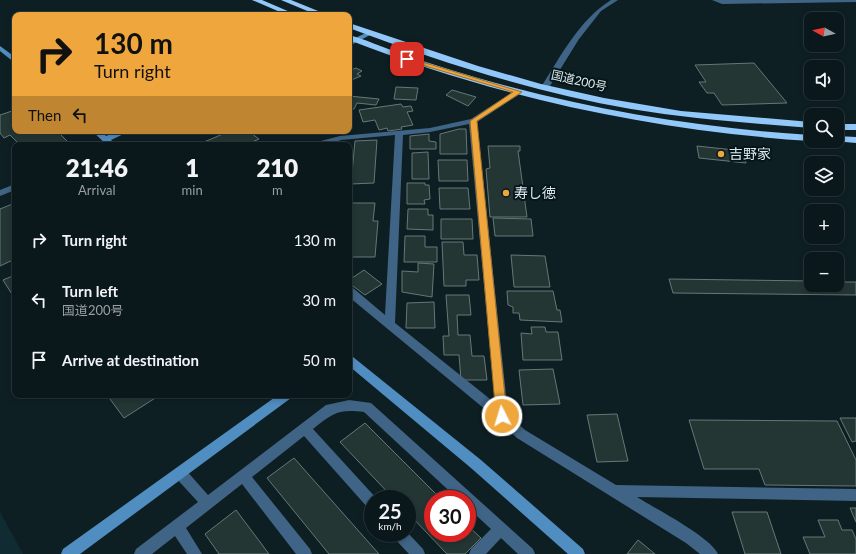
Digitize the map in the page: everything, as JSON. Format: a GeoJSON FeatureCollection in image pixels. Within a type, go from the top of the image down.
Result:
{"type":"FeatureCollection","features":[{"type":"Feature","properties":{"kind":"highway"},"geometry":{"type":"LineString","coordinates":[[256,0],[286,12]]}},
{"type":"Feature","properties":{"kind":"highway"},"geometry":{"type":"LineString","coordinates":[[285,0],[316,12]]}},
{"type":"Feature","properties":{"kind":"highway","name":"国道200号"},"geometry":{"type":"LineString","coordinates":[[352,26],[467,67],[604,101],[688,114],[804,125]]}},
{"type":"Feature","properties":{"kind":"highway","name":"国道200号"},"geometry":{"type":"LineString","coordinates":[[352,41],[419,63],[519,92],[596,110],[686,126],[783,137],[804,138]]}},
{"type":"Feature","properties":{"kind":"highway"},"geometry":{"type":"LineString","coordinates":[[844,127],[856,127]]}},
{"type":"Feature","properties":{"kind":"highway"},"geometry":{"type":"LineString","coordinates":[[844,139],[856,140]]}},
{"type":"Feature","properties":{"kind":"street"},"geometry":{"type":"LineString","coordinates":[[545,87],[576,38],[599,10],[614,0]]}},
{"type":"Feature","properties":{"kind":"street"},"geometry":{"type":"LineString","coordinates":[[715,0],[722,2],[856,0]]}},
{"type":"Feature","properties":{"kind":"street"},"geometry":{"type":"LineString","coordinates":[[352,41],[370,33]]}},
{"type":"Feature","properties":{"kind":"street"},"geometry":{"type":"LineString","coordinates":[[0,48],[12,58]]}},
{"type":"Feature","properties":{"kind":"street"},"geometry":{"type":"LineString","coordinates":[[326,142],[340,138],[430,130],[473,121],[519,92]]}},
{"type":"Feature","properties":{"kind":"street"},"geometry":{"type":"LineString","coordinates":[[473,121],[502,416]]}},
{"type":"Feature","properties":{"kind":"street"},"geometry":{"type":"LineString","coordinates":[[390,325],[399,132]]}},
{"type":"Feature","properties":{"kind":"street"},"geometry":{"type":"LineString","coordinates":[[100,134],[109,142]]}},
{"type":"Feature","properties":{"kind":"street"},"geometry":{"type":"LineString","coordinates":[[106,139],[118,134]]}},
{"type":"Feature","properties":{"kind":"street"},"geometry":{"type":"LineString","coordinates":[[0,193],[12,188]]}},
{"type":"Feature","properties":{"kind":"street"},"geometry":{"type":"LineString","coordinates":[[352,293],[502,416],[520,434],[691,538],[711,554]]}},
{"type":"Feature","properties":{"kind":"street"},"geometry":{"type":"LineString","coordinates":[[352,362],[476,464],[578,554]]}},
{"type":"Feature","properties":{"kind":"street"},"geometry":{"type":"LineString","coordinates":[[68,554],[283,398]]}},
{"type":"Feature","properties":{"kind":"street"},"geometry":{"type":"LineString","coordinates":[[141,554],[330,409],[350,405],[367,408],[528,554]]}},
{"type":"Feature","properties":{"kind":"street"},"geometry":{"type":"LineString","coordinates":[[306,428],[364,494]]}},
{"type":"Feature","properties":{"kind":"street"},"geometry":{"type":"LineString","coordinates":[[180,473],[207,503]]}},
{"type":"Feature","properties":{"kind":"street"},"geometry":{"type":"LineString","coordinates":[[243,476],[304,554]]}},
{"type":"Feature","properties":{"kind":"street"},"geometry":{"type":"LineString","coordinates":[[614,491],[856,495]]}},
{"type":"Feature","properties":{"kind":"street"},"geometry":{"type":"LineString","coordinates":[[177,527],[195,554]]}},
{"type":"Feature","properties":{"kind":"street"},"geometry":{"type":"LineString","coordinates":[[476,554],[500,529]]}},
{"type":"Feature","properties":{"kind":"street"},"geometry":{"type":"LineString","coordinates":[[407,542],[418,554]]}},
{"type":"Feature","properties":{"kind":"shaded area"},"geometry":{"type":"Polygon","coordinates":[[[0,512],[23,554],[0,554],[0,512]]]}},
{"type":"Feature","properties":{"kind":"building"},"geometry":{"type":"Polygon","coordinates":[[[754,63],[787,103],[722,105],[714,93],[707,93],[699,82],[706,82],[695,65],[754,63]]]}},
{"type":"Feature","properties":{"kind":"building"},"geometry":{"type":"Polygon","coordinates":[[[356,68],[362,71],[357,74],[361,76],[352,80],[352,70],[356,68]]]}},
{"type":"Feature","properties":{"kind":"building"},"geometry":{"type":"Polygon","coordinates":[[[396,87],[418,88],[416,100],[394,99],[396,87]]]}},
{"type":"Feature","properties":{"kind":"building"},"geometry":{"type":"Polygon","coordinates":[[[452,90],[476,97],[468,106],[446,95],[452,90]]]}},
{"type":"Feature","properties":{"kind":"building"},"geometry":{"type":"Polygon","coordinates":[[[352,96],[379,99],[376,105],[357,103],[354,109],[352,109],[352,96]]]}},
{"type":"Feature","properties":{"kind":"building"},"geometry":{"type":"Polygon","coordinates":[[[401,104],[403,107],[411,106],[413,111],[407,112],[413,125],[401,127],[402,129],[388,131],[387,128],[379,130],[375,120],[363,122],[359,110],[401,104]]]}},
{"type":"Feature","properties":{"kind":"building"},"geometry":{"type":"Polygon","coordinates":[[[12,111],[12,134],[60,134],[68,142],[17,142],[10,135],[4,138],[0,133],[0,115],[12,111]]]}},
{"type":"Feature","properties":{"kind":"building"},"geometry":{"type":"Polygon","coordinates":[[[459,129],[466,129],[467,154],[440,154],[440,134],[459,129]]]}},
{"type":"Feature","properties":{"kind":"building"},"geometry":{"type":"Polygon","coordinates":[[[223,134],[252,134],[259,139],[252,142],[204,142],[223,134]]]}},
{"type":"Feature","properties":{"kind":"building"},"geometry":{"type":"Polygon","coordinates":[[[429,134],[429,141],[436,142],[436,149],[410,149],[410,136],[429,134]]]}},
{"type":"Feature","properties":{"kind":"building"},"geometry":{"type":"Polygon","coordinates":[[[377,140],[374,183],[352,184],[355,141],[377,140]]]}},
{"type":"Feature","properties":{"kind":"building","name":"寿し徳"},"geometry":{"type":"Polygon","coordinates":[[[488,146],[520,146],[520,151],[518,151],[527,217],[490,217],[486,169],[490,168],[488,146]]]}},
{"type":"Feature","properties":{"kind":"building","name":"吉野家"},"geometry":{"type":"Polygon","coordinates":[[[697,146],[743,151],[746,163],[699,158],[697,146]]]}},
{"type":"Feature","properties":{"kind":"building"},"geometry":{"type":"Polygon","coordinates":[[[428,152],[429,179],[412,179],[412,153],[428,152]]]}},
{"type":"Feature","properties":{"kind":"building"},"geometry":{"type":"Polygon","coordinates":[[[438,160],[467,160],[468,181],[439,181],[438,160]]]}},
{"type":"Feature","properties":{"kind":"building"},"geometry":{"type":"Polygon","coordinates":[[[407,183],[425,183],[425,185],[429,185],[430,199],[424,200],[425,204],[407,204],[407,183]]]}},
{"type":"Feature","properties":{"kind":"building"},"geometry":{"type":"Polygon","coordinates":[[[439,188],[468,188],[470,209],[440,209],[439,188]]]}},
{"type":"Feature","properties":{"kind":"building"},"geometry":{"type":"Polygon","coordinates":[[[352,203],[375,203],[373,221],[378,221],[375,257],[352,257],[352,203]]]}},
{"type":"Feature","properties":{"kind":"building"},"geometry":{"type":"Polygon","coordinates":[[[12,204],[12,260],[0,266],[0,209],[12,204]]]}},
{"type":"Feature","properties":{"kind":"building"},"geometry":{"type":"Polygon","coordinates":[[[408,209],[428,209],[428,215],[433,215],[433,230],[407,229],[408,209]]]}},
{"type":"Feature","properties":{"kind":"building"},"geometry":{"type":"Polygon","coordinates":[[[493,218],[531,219],[533,236],[495,236],[493,218]]]}},
{"type":"Feature","properties":{"kind":"building"},"geometry":{"type":"Polygon","coordinates":[[[441,219],[472,219],[473,239],[441,239],[441,219]]]}},
{"type":"Feature","properties":{"kind":"building"},"geometry":{"type":"Polygon","coordinates":[[[405,236],[425,236],[425,247],[437,247],[437,262],[404,262],[405,236]]]}},
{"type":"Feature","properties":{"kind":"building"},"geometry":{"type":"Polygon","coordinates":[[[442,242],[463,242],[464,255],[477,255],[479,280],[466,280],[466,286],[444,286],[442,242]]]}},
{"type":"Feature","properties":{"kind":"building"},"geometry":{"type":"Polygon","coordinates":[[[511,255],[545,256],[550,287],[514,287],[511,255]]]}},
{"type":"Feature","properties":{"kind":"building"},"geometry":{"type":"Polygon","coordinates":[[[418,263],[434,264],[432,297],[402,292],[402,271],[418,272],[418,263]]]}},
{"type":"Feature","properties":{"kind":"building"},"geometry":{"type":"Polygon","coordinates":[[[364,270],[382,284],[365,295],[352,285],[352,278],[364,270]]]}},
{"type":"Feature","properties":{"kind":"building"},"geometry":{"type":"Polygon","coordinates":[[[12,276],[12,294],[3,280],[12,276]]]}},
{"type":"Feature","properties":{"kind":"building"},"geometry":{"type":"Polygon","coordinates":[[[669,279],[804,281],[804,292],[844,292],[844,282],[856,282],[856,295],[673,293],[669,279]]]}},
{"type":"Feature","properties":{"kind":"building"},"geometry":{"type":"Polygon","coordinates":[[[507,291],[553,291],[557,310],[560,310],[562,322],[520,320],[519,313],[513,313],[513,307],[508,305],[507,291]]]}},
{"type":"Feature","properties":{"kind":"building"},"geometry":{"type":"Polygon","coordinates":[[[446,295],[469,295],[471,315],[457,315],[458,335],[470,335],[472,356],[484,356],[487,380],[461,380],[459,355],[444,355],[443,336],[449,336],[446,295]]]}},
{"type":"Feature","properties":{"kind":"building"},"geometry":{"type":"Polygon","coordinates":[[[434,302],[435,328],[406,328],[407,303],[434,302]]]}},
{"type":"Feature","properties":{"kind":"building"},"geometry":{"type":"Polygon","coordinates":[[[531,327],[545,327],[546,332],[558,332],[562,360],[523,360],[521,333],[532,334],[531,327]]]}},
{"type":"Feature","properties":{"kind":"building"},"geometry":{"type":"Polygon","coordinates":[[[553,369],[560,404],[523,405],[519,370],[553,369]]]}},
{"type":"Feature","properties":{"kind":"building"},"geometry":{"type":"Polygon","coordinates":[[[109,398],[155,398],[124,418],[109,398]]]}},
{"type":"Feature","properties":{"kind":"building"},"geometry":{"type":"Polygon","coordinates":[[[617,414],[628,461],[597,462],[587,415],[617,414]]]}},
{"type":"Feature","properties":{"kind":"building"},"geometry":{"type":"Polygon","coordinates":[[[840,418],[856,418],[856,441],[852,442],[840,418]]]}},
{"type":"Feature","properties":{"kind":"building"},"geometry":{"type":"Polygon","coordinates":[[[689,420],[837,421],[856,460],[856,486],[765,485],[759,469],[704,469],[689,420]]]}},
{"type":"Feature","properties":{"kind":"building"},"geometry":{"type":"Polygon","coordinates":[[[365,423],[432,490],[424,490],[424,530],[416,521],[416,490],[385,490],[340,442],[365,423]]]}},
{"type":"Feature","properties":{"kind":"building"},"geometry":{"type":"Polygon","coordinates":[[[294,458],[364,537],[364,542],[368,542],[379,554],[329,554],[267,478],[294,458]]]}},
{"type":"Feature","properties":{"kind":"building"},"geometry":{"type":"Polygon","coordinates":[[[850,508],[856,508],[856,522],[850,508]]]}},
{"type":"Feature","properties":{"kind":"building"},"geometry":{"type":"Polygon","coordinates":[[[236,510],[269,554],[219,554],[205,534],[236,510]]]}},
{"type":"Feature","properties":{"kind":"building"},"geometry":{"type":"Polygon","coordinates":[[[732,512],[767,512],[781,554],[745,554],[732,512]]]}},
{"type":"Feature","properties":{"kind":"building"},"geometry":{"type":"Polygon","coordinates":[[[818,520],[838,520],[842,530],[852,530],[856,539],[856,554],[810,554],[803,537],[825,537],[818,520]]]}},
{"type":"Feature","properties":{"kind":"building"},"geometry":{"type":"Polygon","coordinates":[[[476,533],[481,538],[465,554],[447,554],[436,542],[476,542],[476,533]]]}},
{"type":"Feature","properties":{"kind":"building"},"geometry":{"type":"Polygon","coordinates":[[[638,540],[655,554],[627,554],[638,540]]]}},
{"type":"Feature","properties":{"kind":"place","name":"吉野家"},"geometry":{"type":"Point","coordinates":[721,154]}},
{"type":"Feature","properties":{"kind":"place","name":"寿し徳"},"geometry":{"type":"Point","coordinates":[506,193]}},
{"type":"Feature","properties":{"kind":"route"},"geometry":{"type":"LineString","coordinates":[[407,59],[519,92],[473,121],[502,416]]}}]}
